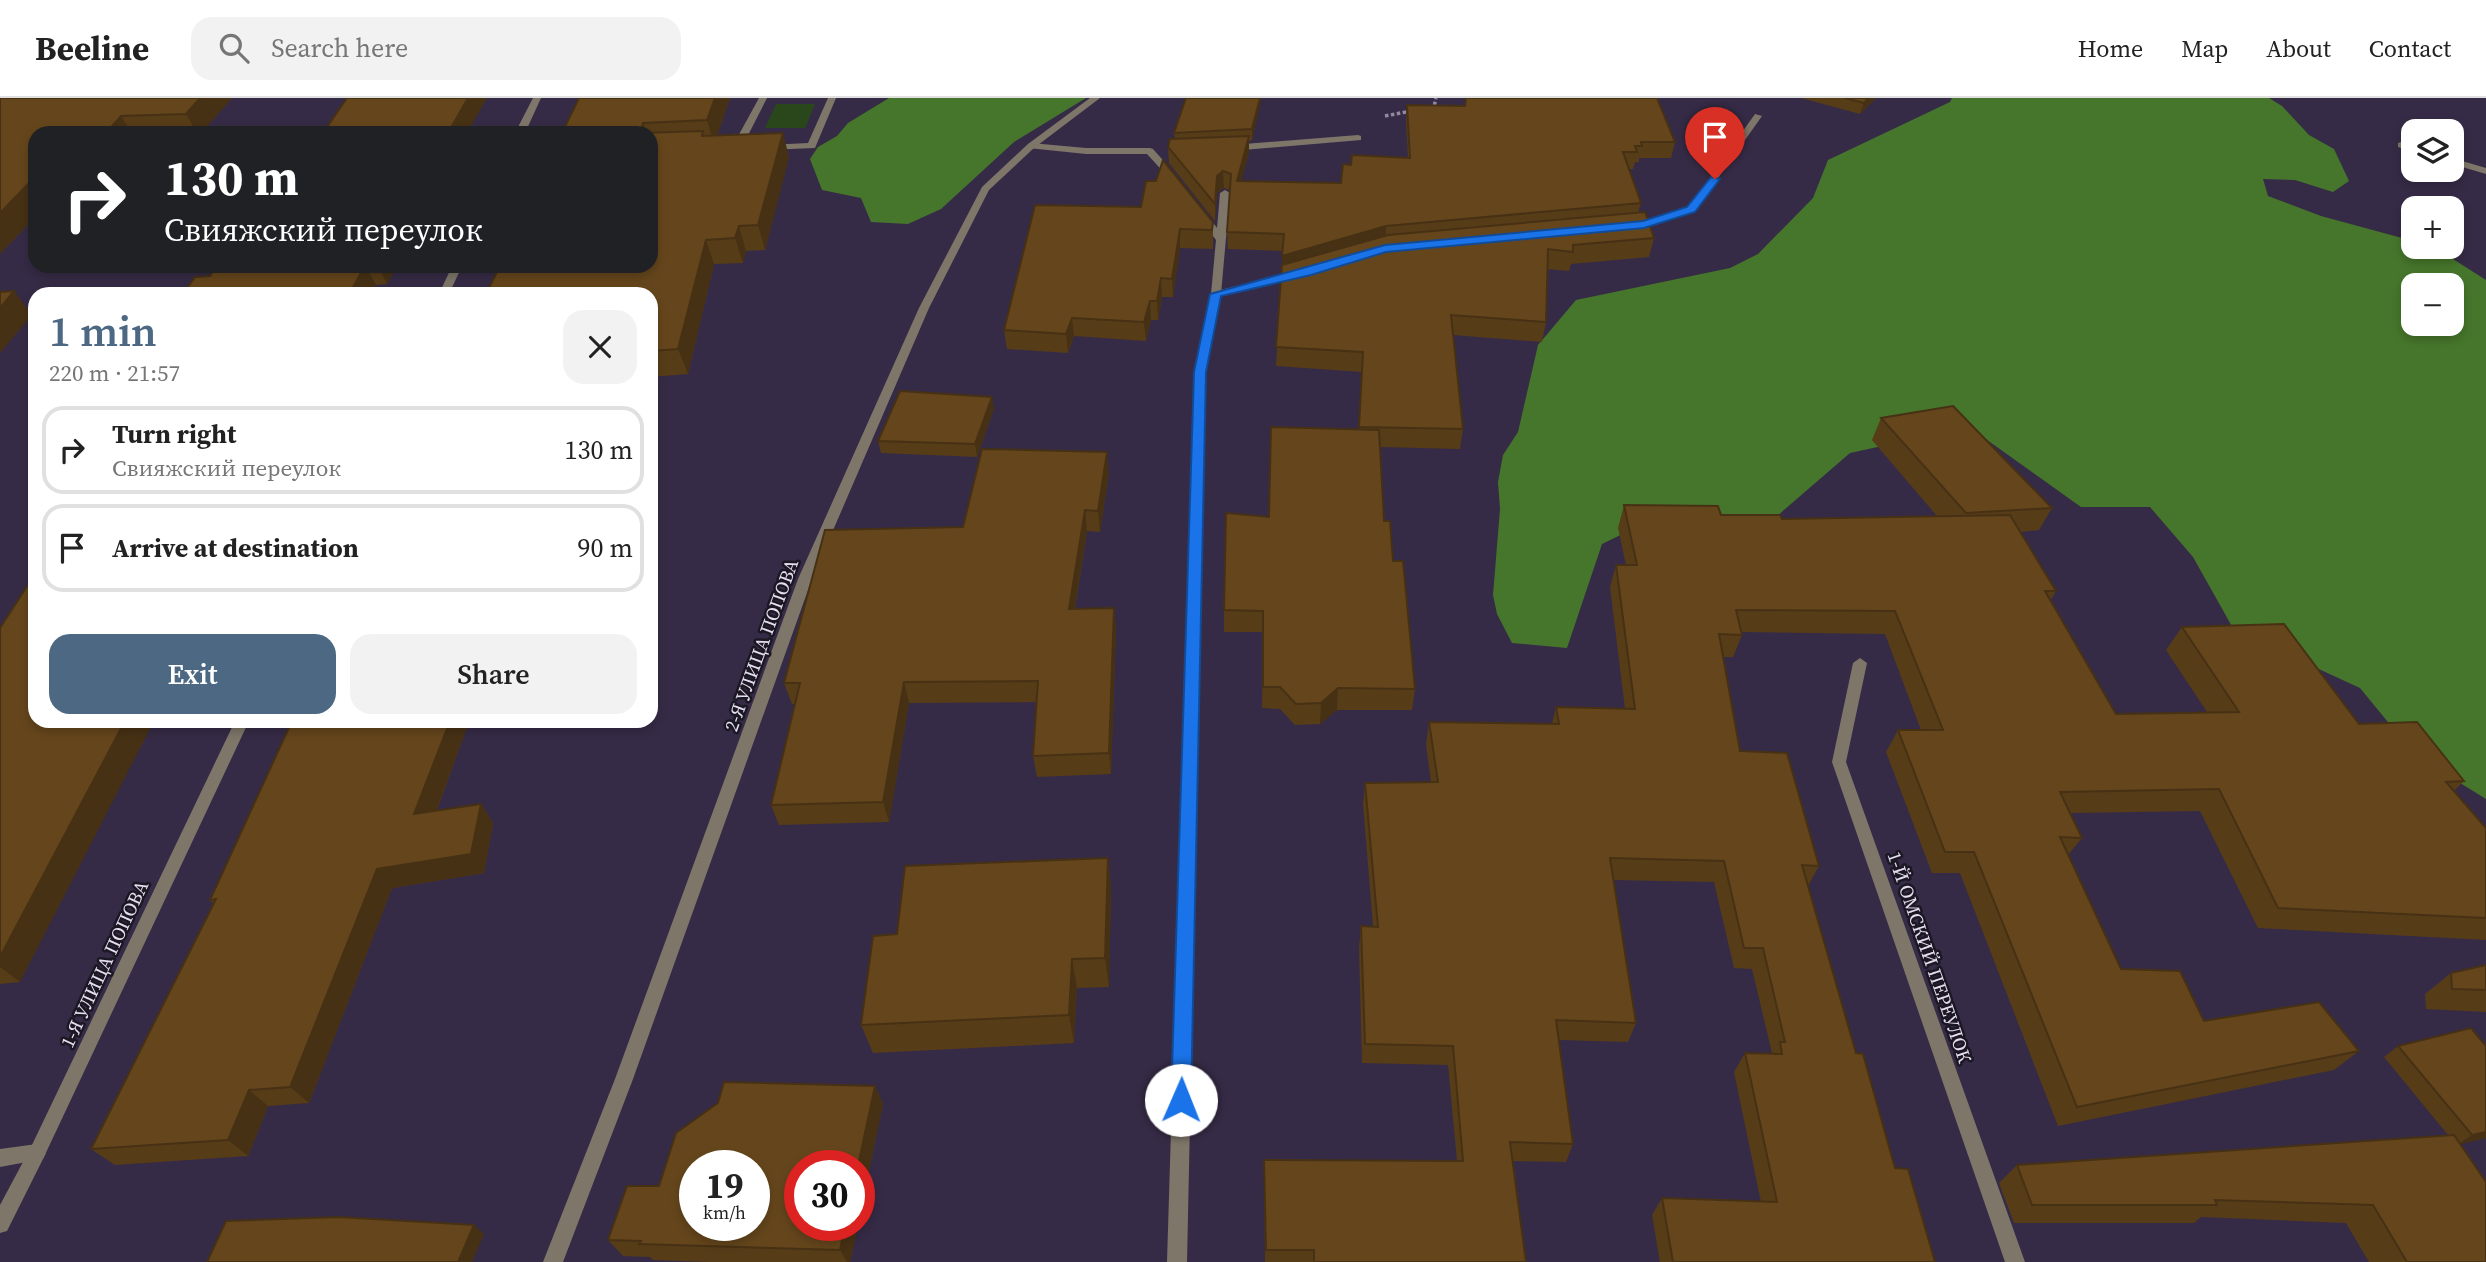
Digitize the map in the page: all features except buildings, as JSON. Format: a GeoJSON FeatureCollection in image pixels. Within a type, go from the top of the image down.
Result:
{"type":"FeatureCollection","features":[{"type":"Feature","properties":{"kind":"street"},"geometry":{"type":"LineString","coordinates":[[523,126],[537,98]]}},
{"type":"Feature","properties":{"kind":"street"},"geometry":{"type":"LineString","coordinates":[[738,149],[763,98]]}},
{"type":"Feature","properties":{"kind":"street"},"geometry":{"type":"LineString","coordinates":[[763,148],[812,146],[832,98]]}},
{"type":"Feature","properties":{"kind":"street","name":"2-Я УЛИЦА ПОПОВА"},"geometry":{"type":"LineString","coordinates":[[553,1262],[629,1066],[805,579],[925,308],[985,189],[1031,146],[1096,98]]}},
{"type":"Feature","properties":{"kind":"street"},"geometry":{"type":"LineString","coordinates":[[1618,227],[1644,225],[1691,210],[1758,116]]}},
{"type":"Feature","properties":{"kind":"street"},"geometry":{"type":"LineString","coordinates":[[1216,149],[1358,138]]}},
{"type":"Feature","properties":{"kind":"street"},"geometry":{"type":"LineString","coordinates":[[1031,146],[1086,151],[1164,151]]}},
{"type":"Feature","properties":{"kind":"street"},"geometry":{"type":"LineString","coordinates":[[726,149],[751,148]]}},
{"type":"Feature","properties":{"kind":"street"},"geometry":{"type":"LineString","coordinates":[[1150,151],[1180,186]]}},
{"type":"Feature","properties":{"kind":"street"},"geometry":{"type":"LineString","coordinates":[[2464,164],[2486,171]]}},
{"type":"Feature","properties":{"kind":"street"},"geometry":{"type":"LineString","coordinates":[[1177,1262],[1200,372],[1216,294],[1225,193]]}},
{"type":"Feature","properties":{"kind":"street"},"geometry":{"type":"LineString","coordinates":[[1194,203],[1220,239]]}},
{"type":"Feature","properties":{"kind":"street"},"geometry":{"type":"LineString","coordinates":[[1216,294],[1307,272]]}},
{"type":"Feature","properties":{"kind":"street","name":"1-Й ОМСКИЙ ПЕРЕУЛОК"},"geometry":{"type":"LineString","coordinates":[[1860,663],[1839,762],[2015,1262]]}},
{"type":"Feature","properties":{"kind":"street","name":"1-Я УЛИЦА ПОПОВА"},"geometry":{"type":"LineString","coordinates":[[0,1224],[37,1153],[239,728]]}},
{"type":"Feature","properties":{"kind":"street"},"geometry":{"type":"LineString","coordinates":[[0,1158],[37,1153]]}},
{"type":"Feature","properties":{"kind":"green space"},"geometry":{"type":"Polygon","coordinates":[[[889,98],[1086,98],[1014,142],[941,209],[908,224],[871,222],[861,198],[822,190],[810,159],[818,147],[837,136],[848,123],[889,98]]]}},
{"type":"Feature","properties":{"kind":"green space"},"geometry":{"type":"Polygon","coordinates":[[[1952,98],[2269,98],[2282,106],[2309,135],[2334,149],[2349,181],[2333,192],[2295,180],[2263,179],[2268,196],[2321,216],[2401,238],[2401,259],[2453,259],[2486,280],[2486,799],[2415,755],[2360,688],[2234,630],[2193,557],[2150,507],[2081,507],[1969,427],[1850,453],[1777,516],[1639,526],[1602,544],[1567,648],[1512,643],[1497,614],[1493,595],[1500,509],[1498,482],[1503,455],[1518,432],[1538,345],[1576,300],[1730,268],[1758,254],[1813,198],[1828,160],[1950,102],[1952,98]]]}},
{"type":"Feature","properties":{"kind":"green space"},"geometry":{"type":"Polygon","coordinates":[[[776,104],[815,104],[805,128],[765,128],[776,104]]]}},
{"type":"Feature","properties":{"kind":"route"},"geometry":{"type":"LineString","coordinates":[[1181,1100],[1200,372],[1216,294],[1307,272],[1385,248],[1644,225],[1691,210],[1715,179]]}}]}
